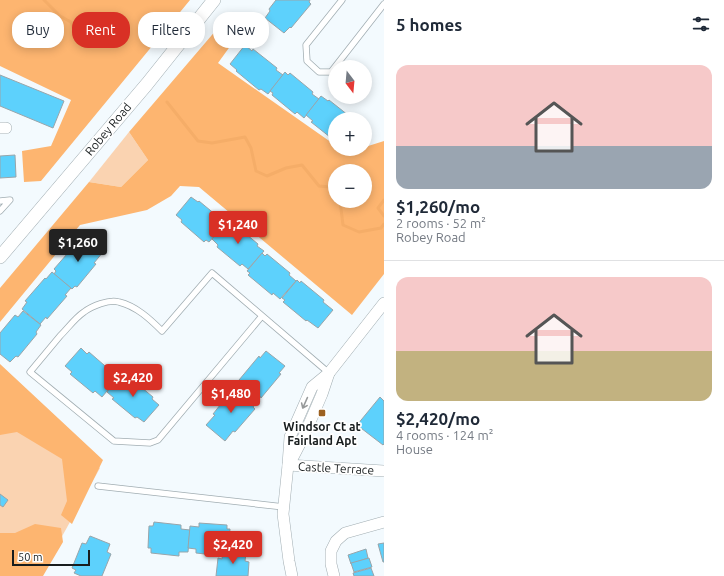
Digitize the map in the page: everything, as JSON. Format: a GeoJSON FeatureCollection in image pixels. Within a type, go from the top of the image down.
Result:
{"type":"FeatureCollection","features":[{"type":"Feature","properties":{"kind":"street","name":"Robey Road"},"geometry":{"type":"LineString","coordinates":[[0,257],[147,84],[214,0]]}},
{"type":"Feature","properties":{"kind":"street"},"geometry":{"type":"LineString","coordinates":[[292,576],[283,514],[290,437],[312,388],[328,373],[384,303]]}},
{"type":"Feature","properties":{"kind":"street","name":"Castle Terrace"},"geometry":{"type":"LineString","coordinates":[[288,465],[384,471]]}},
{"type":"Feature","properties":{"kind":"street"},"geometry":{"type":"LineString","coordinates":[[334,576],[331,564],[331,551],[336,541],[345,533],[384,522]]}},
{"type":"Feature","properties":{"kind":"lane"},"geometry":{"type":"LineString","coordinates":[[342,0],[306,45],[306,61],[320,72],[331,72],[384,4]]}},
{"type":"Feature","properties":{"kind":"lane"},"geometry":{"type":"LineString","coordinates":[[0,201],[10,200],[0,211]]}},
{"type":"Feature","properties":{"kind":"lane"},"geometry":{"type":"LineString","coordinates":[[262,316],[158,440],[150,443],[114,441],[30,372],[73,322],[84,312],[96,305],[118,301],[133,308],[162,330],[212,273],[262,316],[328,373]]}},
{"type":"Feature","properties":{"kind":"lane"},"geometry":{"type":"LineString","coordinates":[[98,486],[284,506]]}},
{"type":"Feature","properties":{"kind":"shaded area"},"geometry":{"type":"Polygon","coordinates":[[[0,0],[190,0],[180,12],[138,12],[138,48],[150,48],[41,181],[24,182],[22,151],[51,146],[71,100],[0,66],[0,0]]]}},
{"type":"Feature","properties":{"kind":"shaded area"},"geometry":{"type":"Polygon","coordinates":[[[213,34],[213,48],[229,48],[218,63],[328,140],[328,156],[372,156],[372,145],[384,141],[384,274],[352,315],[199,187],[180,186],[171,196],[147,210],[80,225],[0,322],[0,288],[89,182],[121,187],[148,160],[129,132],[201,48],[205,48],[205,43],[213,34]]]}},
{"type":"Feature","properties":{"kind":"shaded area"},"geometry":{"type":"Polygon","coordinates":[[[129,132],[148,160],[121,187],[89,182],[129,132]]]}},
{"type":"Feature","properties":{"kind":"shaded area"},"geometry":{"type":"Polygon","coordinates":[[[0,364],[103,460],[72,524],[61,515],[67,501],[62,459],[17,432],[0,435],[0,364]]]}},
{"type":"Feature","properties":{"kind":"shaded area"},"geometry":{"type":"Polygon","coordinates":[[[0,383],[100,468],[40,576],[0,576],[0,383]]]}},
{"type":"Feature","properties":{"kind":"shaded area"},"geometry":{"type":"Polygon","coordinates":[[[35,524],[61,528],[63,542],[43,576],[0,576],[0,533],[15,533],[35,524]]]}},
{"type":"Feature","properties":{"kind":"building"},"geometry":{"type":"Polygon","coordinates":[[[276,0],[310,0],[309,2],[311,4],[291,28],[290,27],[284,33],[269,21],[269,9],[276,0]]]}},
{"type":"Feature","properties":{"kind":"building"},"geometry":{"type":"Polygon","coordinates":[[[243,48],[248,48],[252,51],[253,49],[277,68],[276,70],[283,75],[268,94],[261,89],[259,90],[236,71],[237,70],[230,64],[243,48]]]}},
{"type":"Feature","properties":{"kind":"building"},"geometry":{"type":"Polygon","coordinates":[[[285,72],[288,75],[290,73],[313,92],[312,94],[319,99],[304,118],[297,112],[295,114],[272,95],[273,93],[270,91],[285,72]]]}},
{"type":"Feature","properties":{"kind":"building"},"geometry":{"type":"Polygon","coordinates":[[[0,75],[64,101],[53,128],[0,106],[0,75]]]}},
{"type":"Feature","properties":{"kind":"building"},"geometry":{"type":"Polygon","coordinates":[[[321,96],[328,101],[328,104],[334,104],[344,112],[328,112],[328,135],[311,122],[313,121],[306,115],[321,96]]]}},
{"type":"Feature","properties":{"kind":"building"},"geometry":{"type":"Polygon","coordinates":[[[15,155],[16,177],[0,178],[0,156],[15,155]]]}},
{"type":"Feature","properties":{"kind":"building"},"geometry":{"type":"Polygon","coordinates":[[[191,197],[198,202],[199,201],[222,220],[221,222],[224,225],[209,242],[206,240],[204,242],[181,222],[182,220],[176,215],[191,197]]]}},
{"type":"Feature","properties":{"kind":"building"},"geometry":{"type":"Polygon","coordinates":[[[227,221],[234,227],[235,225],[258,244],[257,246],[264,251],[248,269],[242,264],[240,266],[217,247],[218,245],[212,239],[227,221]]]}},
{"type":"Feature","properties":{"kind":"building"},"geometry":{"type":"Polygon","coordinates":[[[84,237],[103,252],[94,263],[96,264],[77,287],[75,286],[72,289],[54,274],[56,271],[54,269],[84,237]]]}},
{"type":"Feature","properties":{"kind":"building"},"geometry":{"type":"Polygon","coordinates":[[[262,253],[265,256],[267,254],[290,273],[289,275],[296,281],[280,299],[273,293],[272,295],[248,275],[250,273],[247,271],[262,253]]]}},
{"type":"Feature","properties":{"kind":"building"},"geometry":{"type":"Polygon","coordinates":[[[52,272],[71,288],[65,295],[67,296],[47,319],[46,317],[40,324],[22,309],[27,302],[25,301],[52,272]]]}},
{"type":"Feature","properties":{"kind":"building"},"geometry":{"type":"Polygon","coordinates":[[[297,280],[300,283],[301,281],[324,300],[323,302],[333,310],[318,328],[307,320],[306,321],[283,302],[285,300],[282,298],[297,280]]]}},
{"type":"Feature","properties":{"kind":"building"},"geometry":{"type":"Polygon","coordinates":[[[23,311],[41,325],[36,332],[37,334],[18,357],[16,356],[10,362],[0,354],[0,333],[15,315],[18,317],[23,311]]]}},
{"type":"Feature","properties":{"kind":"building"},"geometry":{"type":"Polygon","coordinates":[[[81,348],[87,354],[89,352],[112,372],[110,374],[117,379],[102,397],[95,391],[93,393],[70,374],[72,372],[65,366],[81,348]]]}},
{"type":"Feature","properties":{"kind":"building"},"geometry":{"type":"Polygon","coordinates":[[[266,351],[285,366],[279,373],[281,374],[261,398],[260,396],[254,403],[236,388],[241,381],[239,380],[259,356],[260,358],[266,351]]]}},
{"type":"Feature","properties":{"kind":"building"},"geometry":{"type":"Polygon","coordinates":[[[122,374],[129,380],[130,378],[153,397],[152,399],[159,405],[144,422],[137,417],[135,418],[112,399],[114,398],[107,392],[122,374]]]}},
{"type":"Feature","properties":{"kind":"building"},"geometry":{"type":"Polygon","coordinates":[[[238,389],[255,404],[253,407],[255,409],[225,441],[206,425],[215,415],[213,414],[232,390],[235,392],[238,389]]]}},
{"type":"Feature","properties":{"kind":"building"},"geometry":{"type":"Polygon","coordinates":[[[380,397],[384,401],[383,445],[357,425],[380,397]]]}},
{"type":"Feature","properties":{"kind":"building"},"geometry":{"type":"Polygon","coordinates":[[[0,494],[8,500],[3,507],[0,505],[0,494]]]}},
{"type":"Feature","properties":{"kind":"building"},"geometry":{"type":"Polygon","coordinates":[[[154,522],[181,525],[181,529],[190,530],[188,552],[179,552],[179,556],[151,553],[151,548],[148,548],[149,526],[153,526],[154,522]]]}},
{"type":"Feature","properties":{"kind":"building"},"geometry":{"type":"Polygon","coordinates":[[[199,523],[227,525],[227,529],[230,529],[228,551],[223,550],[223,556],[196,553],[196,549],[188,548],[190,526],[199,527],[199,523]]]}},
{"type":"Feature","properties":{"kind":"building"},"geometry":{"type":"Polygon","coordinates":[[[90,536],[110,544],[107,552],[111,554],[102,576],[81,576],[74,573],[76,570],[72,568],[82,543],[86,544],[90,536]]]}},
{"type":"Feature","properties":{"kind":"building"},"geometry":{"type":"Polygon","coordinates":[[[384,543],[384,562],[383,562],[378,544],[384,543]]]}},
{"type":"Feature","properties":{"kind":"building"},"geometry":{"type":"Polygon","coordinates":[[[366,549],[368,558],[351,564],[348,555],[366,549]]]}},
{"type":"Feature","properties":{"kind":"building"},"geometry":{"type":"Polygon","coordinates":[[[223,550],[246,553],[245,561],[249,562],[248,576],[216,576],[218,558],[222,559],[223,550]]]}},
{"type":"Feature","properties":{"kind":"building"},"geometry":{"type":"Polygon","coordinates":[[[369,558],[372,567],[354,572],[351,563],[369,558]]]}},
{"type":"Feature","properties":{"kind":"building"},"geometry":{"type":"Polygon","coordinates":[[[371,568],[374,576],[354,576],[353,573],[371,568]]]}},
{"type":"Feature","properties":{"kind":"waterway"},"geometry":{"type":"LineString","coordinates":[[44,0],[60,16],[71,22],[72,25]]}},
{"type":"Feature","properties":{"kind":"waterway"},"geometry":{"type":"LineString","coordinates":[[167,102],[198,141],[212,143],[245,137],[251,148],[256,171],[267,176],[286,168],[302,165],[319,186],[328,187]]}},
{"type":"Feature","properties":{"kind":"waterway"},"geometry":{"type":"LineString","coordinates":[[384,200],[378,208],[384,216]]}},
{"type":"Feature","properties":{"kind":"waterway"},"geometry":{"type":"LineString","coordinates":[[341,208],[343,225],[359,232],[381,228],[384,224]]}},
{"type":"Feature","properties":{"kind":"place","name":"Windsor Ct at Fairland Apt"},"geometry":{"type":"Point","coordinates":[322,413]}}]}
